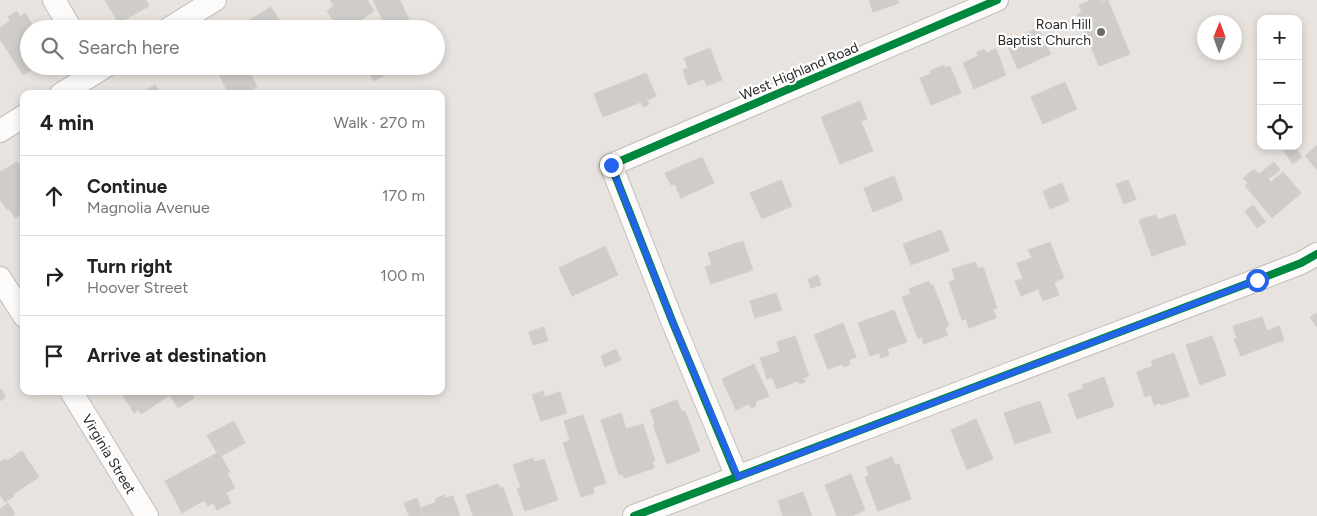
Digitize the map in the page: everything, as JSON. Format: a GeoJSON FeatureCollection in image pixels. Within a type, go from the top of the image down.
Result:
{"type":"FeatureCollection","features":[{"type":"Feature","properties":{"kind":"street"},"geometry":{"type":"LineString","coordinates":[[54,0],[65,20]]}},
{"type":"Feature","properties":{"kind":"street"},"geometry":{"type":"LineString","coordinates":[[183,20],[215,0]]}},
{"type":"Feature","properties":{"kind":"street","name":"West Highland Road"},"geometry":{"type":"LineString","coordinates":[[738,477],[673,323],[611,165],[997,0]]}},
{"type":"Feature","properties":{"kind":"street"},"geometry":{"type":"LineString","coordinates":[[67,90],[88,75]]}},
{"type":"Feature","properties":{"kind":"street"},"geometry":{"type":"LineString","coordinates":[[0,131],[20,118]]}},
{"type":"Feature","properties":{"kind":"street"},"geometry":{"type":"LineString","coordinates":[[634,516],[1257,280],[1301,263],[1317,254]]}},
{"type":"Feature","properties":{"kind":"street"},"geometry":{"type":"LineString","coordinates":[[0,278],[20,310]]}},
{"type":"Feature","properties":{"kind":"street","name":"Virginia Street"},"geometry":{"type":"LineString","coordinates":[[73,395],[147,516]]}},
{"type":"Feature","properties":{"kind":"building"},"geometry":{"type":"Polygon","coordinates":[[[105,0],[146,0],[149,6],[124,20],[117,20],[105,0]]]}},
{"type":"Feature","properties":{"kind":"building"},"geometry":{"type":"Polygon","coordinates":[[[330,0],[367,0],[374,11],[361,20],[333,20],[327,11],[334,6],[330,0]]]}},
{"type":"Feature","properties":{"kind":"building"},"geometry":{"type":"Polygon","coordinates":[[[373,0],[400,0],[409,20],[383,20],[373,0]]]}},
{"type":"Feature","properties":{"kind":"building"},"geometry":{"type":"Polygon","coordinates":[[[869,0],[898,0],[899,3],[873,12],[869,0]]]}},
{"type":"Feature","properties":{"kind":"building"},"geometry":{"type":"Polygon","coordinates":[[[1091,0],[1102,0],[1103,2],[1108,0],[1130,54],[1099,66],[1077,14],[1082,12],[1079,5],[1091,0]]]}},
{"type":"Feature","properties":{"kind":"building"},"geometry":{"type":"Polygon","coordinates":[[[271,7],[279,20],[249,20],[271,7]]]}},
{"type":"Feature","properties":{"kind":"building"},"geometry":{"type":"Polygon","coordinates":[[[17,11],[20,17],[25,13],[29,20],[20,20],[20,70],[0,39],[0,28],[10,21],[8,17],[17,11]]]}},
{"type":"Feature","properties":{"kind":"building"},"geometry":{"type":"Polygon","coordinates":[[[1038,28],[1051,54],[1018,69],[1006,42],[1038,28]]]}},
{"type":"Feature","properties":{"kind":"building"},"geometry":{"type":"Polygon","coordinates":[[[710,48],[722,80],[707,86],[704,79],[688,85],[683,70],[688,68],[684,58],[710,48]]]}},
{"type":"Feature","properties":{"kind":"building"},"geometry":{"type":"Polygon","coordinates":[[[984,49],[986,53],[996,49],[1006,75],[974,89],[963,63],[978,56],[977,52],[984,49]]]}},
{"type":"Feature","properties":{"kind":"building"},"geometry":{"type":"Polygon","coordinates":[[[944,65],[945,68],[950,66],[961,93],[931,105],[920,78],[931,74],[930,71],[944,65]]]}},
{"type":"Feature","properties":{"kind":"building"},"geometry":{"type":"Polygon","coordinates":[[[646,73],[656,96],[647,100],[649,104],[643,107],[641,102],[603,117],[594,94],[646,73]]]}},
{"type":"Feature","properties":{"kind":"building"},"geometry":{"type":"Polygon","coordinates":[[[220,75],[251,75],[257,87],[251,90],[227,90],[220,75]]]}},
{"type":"Feature","properties":{"kind":"building"},"geometry":{"type":"Polygon","coordinates":[[[370,75],[385,75],[374,81],[370,75]]]}},
{"type":"Feature","properties":{"kind":"building"},"geometry":{"type":"Polygon","coordinates":[[[1065,82],[1077,109],[1043,124],[1031,97],[1065,82]]]}},
{"type":"Feature","properties":{"kind":"building"},"geometry":{"type":"Polygon","coordinates":[[[155,85],[158,90],[147,90],[155,85]]]}},
{"type":"Feature","properties":{"kind":"building"},"geometry":{"type":"Polygon","coordinates":[[[860,101],[867,119],[861,121],[873,151],[840,164],[821,117],[860,101]]]}},
{"type":"Feature","properties":{"kind":"building"},"geometry":{"type":"Polygon","coordinates":[[[1317,145],[1317,170],[1305,156],[1317,145]]]}},
{"type":"Feature","properties":{"kind":"building"},"geometry":{"type":"Polygon","coordinates":[[[1283,150],[1297,150],[1302,157],[1293,164],[1283,150]]]}},
{"type":"Feature","properties":{"kind":"building"},"geometry":{"type":"Polygon","coordinates":[[[702,157],[714,183],[681,198],[675,184],[671,185],[665,173],[702,157]]]}},
{"type":"Feature","properties":{"kind":"building"},"geometry":{"type":"Polygon","coordinates":[[[17,162],[20,165],[20,215],[15,218],[0,199],[0,172],[17,162]]]}},
{"type":"Feature","properties":{"kind":"building"},"geometry":{"type":"Polygon","coordinates":[[[1274,162],[1280,170],[1268,179],[1271,182],[1283,172],[1301,193],[1272,218],[1245,186],[1248,183],[1243,178],[1254,169],[1259,174],[1274,162]]]}},
{"type":"Feature","properties":{"kind":"building"},"geometry":{"type":"Polygon","coordinates":[[[894,176],[903,200],[873,212],[864,188],[894,176]]]}},
{"type":"Feature","properties":{"kind":"building"},"geometry":{"type":"Polygon","coordinates":[[[781,180],[792,206],[762,219],[750,193],[781,180]]]}},
{"type":"Feature","properties":{"kind":"building"},"geometry":{"type":"Polygon","coordinates":[[[1128,180],[1136,199],[1124,204],[1116,184],[1128,180]]]}},
{"type":"Feature","properties":{"kind":"building"},"geometry":{"type":"Polygon","coordinates":[[[1062,183],[1069,201],[1050,209],[1043,191],[1062,183]]]}},
{"type":"Feature","properties":{"kind":"building"},"geometry":{"type":"Polygon","coordinates":[[[1253,205],[1266,222],[1257,228],[1245,211],[1253,205]]]}},
{"type":"Feature","properties":{"kind":"building"},"geometry":{"type":"Polygon","coordinates":[[[1175,214],[1186,244],[1152,256],[1139,220],[1156,215],[1158,220],[1175,214]]]}},
{"type":"Feature","properties":{"kind":"building"},"geometry":{"type":"Polygon","coordinates":[[[941,230],[949,251],[911,265],[903,244],[941,230]]]}},
{"type":"Feature","properties":{"kind":"building"},"geometry":{"type":"Polygon","coordinates":[[[743,241],[753,270],[711,284],[705,267],[712,265],[708,253],[743,241]]]}},
{"type":"Feature","properties":{"kind":"building"},"geometry":{"type":"Polygon","coordinates":[[[1050,242],[1064,278],[1054,282],[1059,295],[1043,301],[1038,289],[1021,296],[1015,281],[1023,279],[1017,263],[1032,258],[1028,250],[1050,242]]]}},
{"type":"Feature","properties":{"kind":"building"},"geometry":{"type":"Polygon","coordinates":[[[605,246],[618,275],[572,296],[559,268],[605,246]]]}},
{"type":"Feature","properties":{"kind":"building"},"geometry":{"type":"Polygon","coordinates":[[[975,262],[978,269],[983,267],[997,308],[993,309],[996,318],[969,328],[966,319],[962,320],[949,282],[955,280],[952,269],[975,262]]]}},
{"type":"Feature","properties":{"kind":"building"},"geometry":{"type":"Polygon","coordinates":[[[818,275],[821,285],[811,288],[808,279],[818,275]]]}},
{"type":"Feature","properties":{"kind":"building"},"geometry":{"type":"Polygon","coordinates":[[[929,281],[931,286],[933,285],[949,326],[945,328],[948,335],[924,344],[922,337],[918,339],[902,297],[911,294],[909,289],[929,281]]]}},
{"type":"Feature","properties":{"kind":"building"},"geometry":{"type":"Polygon","coordinates":[[[776,293],[782,310],[755,318],[750,301],[776,293]]]}},
{"type":"Feature","properties":{"kind":"building"},"geometry":{"type":"Polygon","coordinates":[[[894,310],[907,342],[887,349],[889,355],[881,358],[879,353],[870,356],[858,323],[894,310]]]}},
{"type":"Feature","properties":{"kind":"building"},"geometry":{"type":"Polygon","coordinates":[[[1317,313],[1317,327],[1310,317],[1317,313]]]}},
{"type":"Feature","properties":{"kind":"building"},"geometry":{"type":"Polygon","coordinates":[[[1262,317],[1267,331],[1279,326],[1284,340],[1241,356],[1234,339],[1237,339],[1233,326],[1262,317]]]}},
{"type":"Feature","properties":{"kind":"building"},"geometry":{"type":"Polygon","coordinates":[[[843,323],[856,357],[849,360],[850,364],[844,367],[843,364],[828,369],[814,335],[843,323]]]}},
{"type":"Feature","properties":{"kind":"building"},"geometry":{"type":"Polygon","coordinates":[[[544,327],[548,341],[533,345],[529,332],[544,327]]]}},
{"type":"Feature","properties":{"kind":"building"},"geometry":{"type":"Polygon","coordinates":[[[795,336],[809,376],[803,378],[805,382],[799,384],[798,381],[777,389],[772,377],[767,379],[760,358],[780,352],[777,342],[795,336]]]}},
{"type":"Feature","properties":{"kind":"building"},"geometry":{"type":"Polygon","coordinates":[[[1212,336],[1226,375],[1200,385],[1186,345],[1212,336]]]}},
{"type":"Feature","properties":{"kind":"building"},"geometry":{"type":"Polygon","coordinates":[[[616,349],[621,360],[605,367],[601,356],[616,349]]]}},
{"type":"Feature","properties":{"kind":"building"},"geometry":{"type":"Polygon","coordinates":[[[1174,353],[1189,396],[1161,405],[1160,403],[1154,405],[1151,395],[1145,397],[1137,372],[1153,366],[1151,361],[1174,353]]]}},
{"type":"Feature","properties":{"kind":"building"},"geometry":{"type":"Polygon","coordinates":[[[754,364],[769,396],[755,402],[756,406],[751,408],[749,404],[736,410],[722,379],[754,364]]]}},
{"type":"Feature","properties":{"kind":"building"},"geometry":{"type":"Polygon","coordinates":[[[1104,377],[1114,406],[1077,419],[1068,394],[1084,388],[1082,385],[1104,377]]]}},
{"type":"Feature","properties":{"kind":"building"},"geometry":{"type":"Polygon","coordinates":[[[0,388],[6,397],[0,401],[0,388]]]}},
{"type":"Feature","properties":{"kind":"building"},"geometry":{"type":"Polygon","coordinates":[[[543,391],[545,397],[560,392],[567,413],[541,421],[532,395],[543,391]]]}},
{"type":"Feature","properties":{"kind":"building"},"geometry":{"type":"Polygon","coordinates":[[[123,395],[170,395],[141,414],[138,410],[134,413],[123,395]]]}},
{"type":"Feature","properties":{"kind":"building"},"geometry":{"type":"Polygon","coordinates":[[[170,395],[192,395],[194,398],[178,408],[170,395]]]}},
{"type":"Feature","properties":{"kind":"building"},"geometry":{"type":"Polygon","coordinates":[[[677,400],[682,412],[685,411],[700,451],[667,464],[650,410],[677,400]]]}},
{"type":"Feature","properties":{"kind":"building"},"geometry":{"type":"Polygon","coordinates":[[[1040,401],[1051,432],[1015,444],[1004,413],[1040,401]]]}},
{"type":"Feature","properties":{"kind":"building"},"geometry":{"type":"Polygon","coordinates":[[[621,413],[626,429],[643,424],[655,461],[652,462],[654,468],[624,478],[623,474],[619,475],[601,420],[621,413]]]}},
{"type":"Feature","properties":{"kind":"building"},"geometry":{"type":"Polygon","coordinates":[[[583,415],[606,483],[593,487],[594,493],[581,497],[563,443],[570,440],[564,421],[583,415]]]}},
{"type":"Feature","properties":{"kind":"building"},"geometry":{"type":"Polygon","coordinates":[[[976,419],[993,459],[967,470],[951,430],[976,419]]]}},
{"type":"Feature","properties":{"kind":"building"},"geometry":{"type":"Polygon","coordinates":[[[234,421],[245,443],[221,456],[230,472],[227,473],[235,488],[226,493],[231,503],[217,510],[213,503],[208,506],[205,500],[182,513],[165,481],[217,453],[207,435],[234,421]]]}},
{"type":"Feature","properties":{"kind":"building"},"geometry":{"type":"Polygon","coordinates":[[[22,451],[39,477],[13,494],[14,496],[5,502],[0,495],[0,462],[5,459],[7,461],[22,451]]]}},
{"type":"Feature","properties":{"kind":"building"},"geometry":{"type":"Polygon","coordinates":[[[892,457],[895,465],[899,464],[911,499],[878,511],[865,477],[869,476],[866,467],[892,457]]]}},
{"type":"Feature","properties":{"kind":"building"},"geometry":{"type":"Polygon","coordinates":[[[533,458],[534,462],[544,459],[558,500],[525,511],[517,489],[521,487],[513,465],[533,458]]]}},
{"type":"Feature","properties":{"kind":"building"},"geometry":{"type":"Polygon","coordinates":[[[851,474],[865,510],[852,516],[837,516],[825,485],[851,474]]]}},
{"type":"Feature","properties":{"kind":"building"},"geometry":{"type":"Polygon","coordinates":[[[498,484],[500,488],[503,487],[513,516],[473,516],[466,495],[498,484]]]}},
{"type":"Feature","properties":{"kind":"building"},"geometry":{"type":"Polygon","coordinates":[[[803,492],[812,516],[783,516],[778,501],[803,492]]]}},
{"type":"Feature","properties":{"kind":"building"},"geometry":{"type":"Polygon","coordinates":[[[444,495],[445,498],[453,496],[460,516],[424,516],[421,508],[436,502],[435,499],[444,495]]]}},
{"type":"Feature","properties":{"kind":"building"},"geometry":{"type":"Polygon","coordinates":[[[417,498],[423,516],[409,516],[404,503],[417,498]]]}},
{"type":"Feature","properties":{"kind":"building"},"geometry":{"type":"Polygon","coordinates":[[[8,503],[15,514],[12,516],[0,516],[0,509],[8,503]]]}},
{"type":"Feature","properties":{"kind":"cycle path"},"geometry":{"type":"LineString","coordinates":[[737,477],[673,323],[611,165],[997,0]]}},
{"type":"Feature","properties":{"kind":"cycle path"},"geometry":{"type":"LineString","coordinates":[[634,516],[1257,280],[1301,263],[1317,254]]}},
{"type":"Feature","properties":{"kind":"place","name":"Roan Hill Baptist Church"},"geometry":{"type":"Point","coordinates":[1101,32]}},
{"type":"Feature","properties":{"kind":"route"},"geometry":{"type":"LineString","coordinates":[[611,165],[673,323],[738,477],[1257,280]]}}]}
